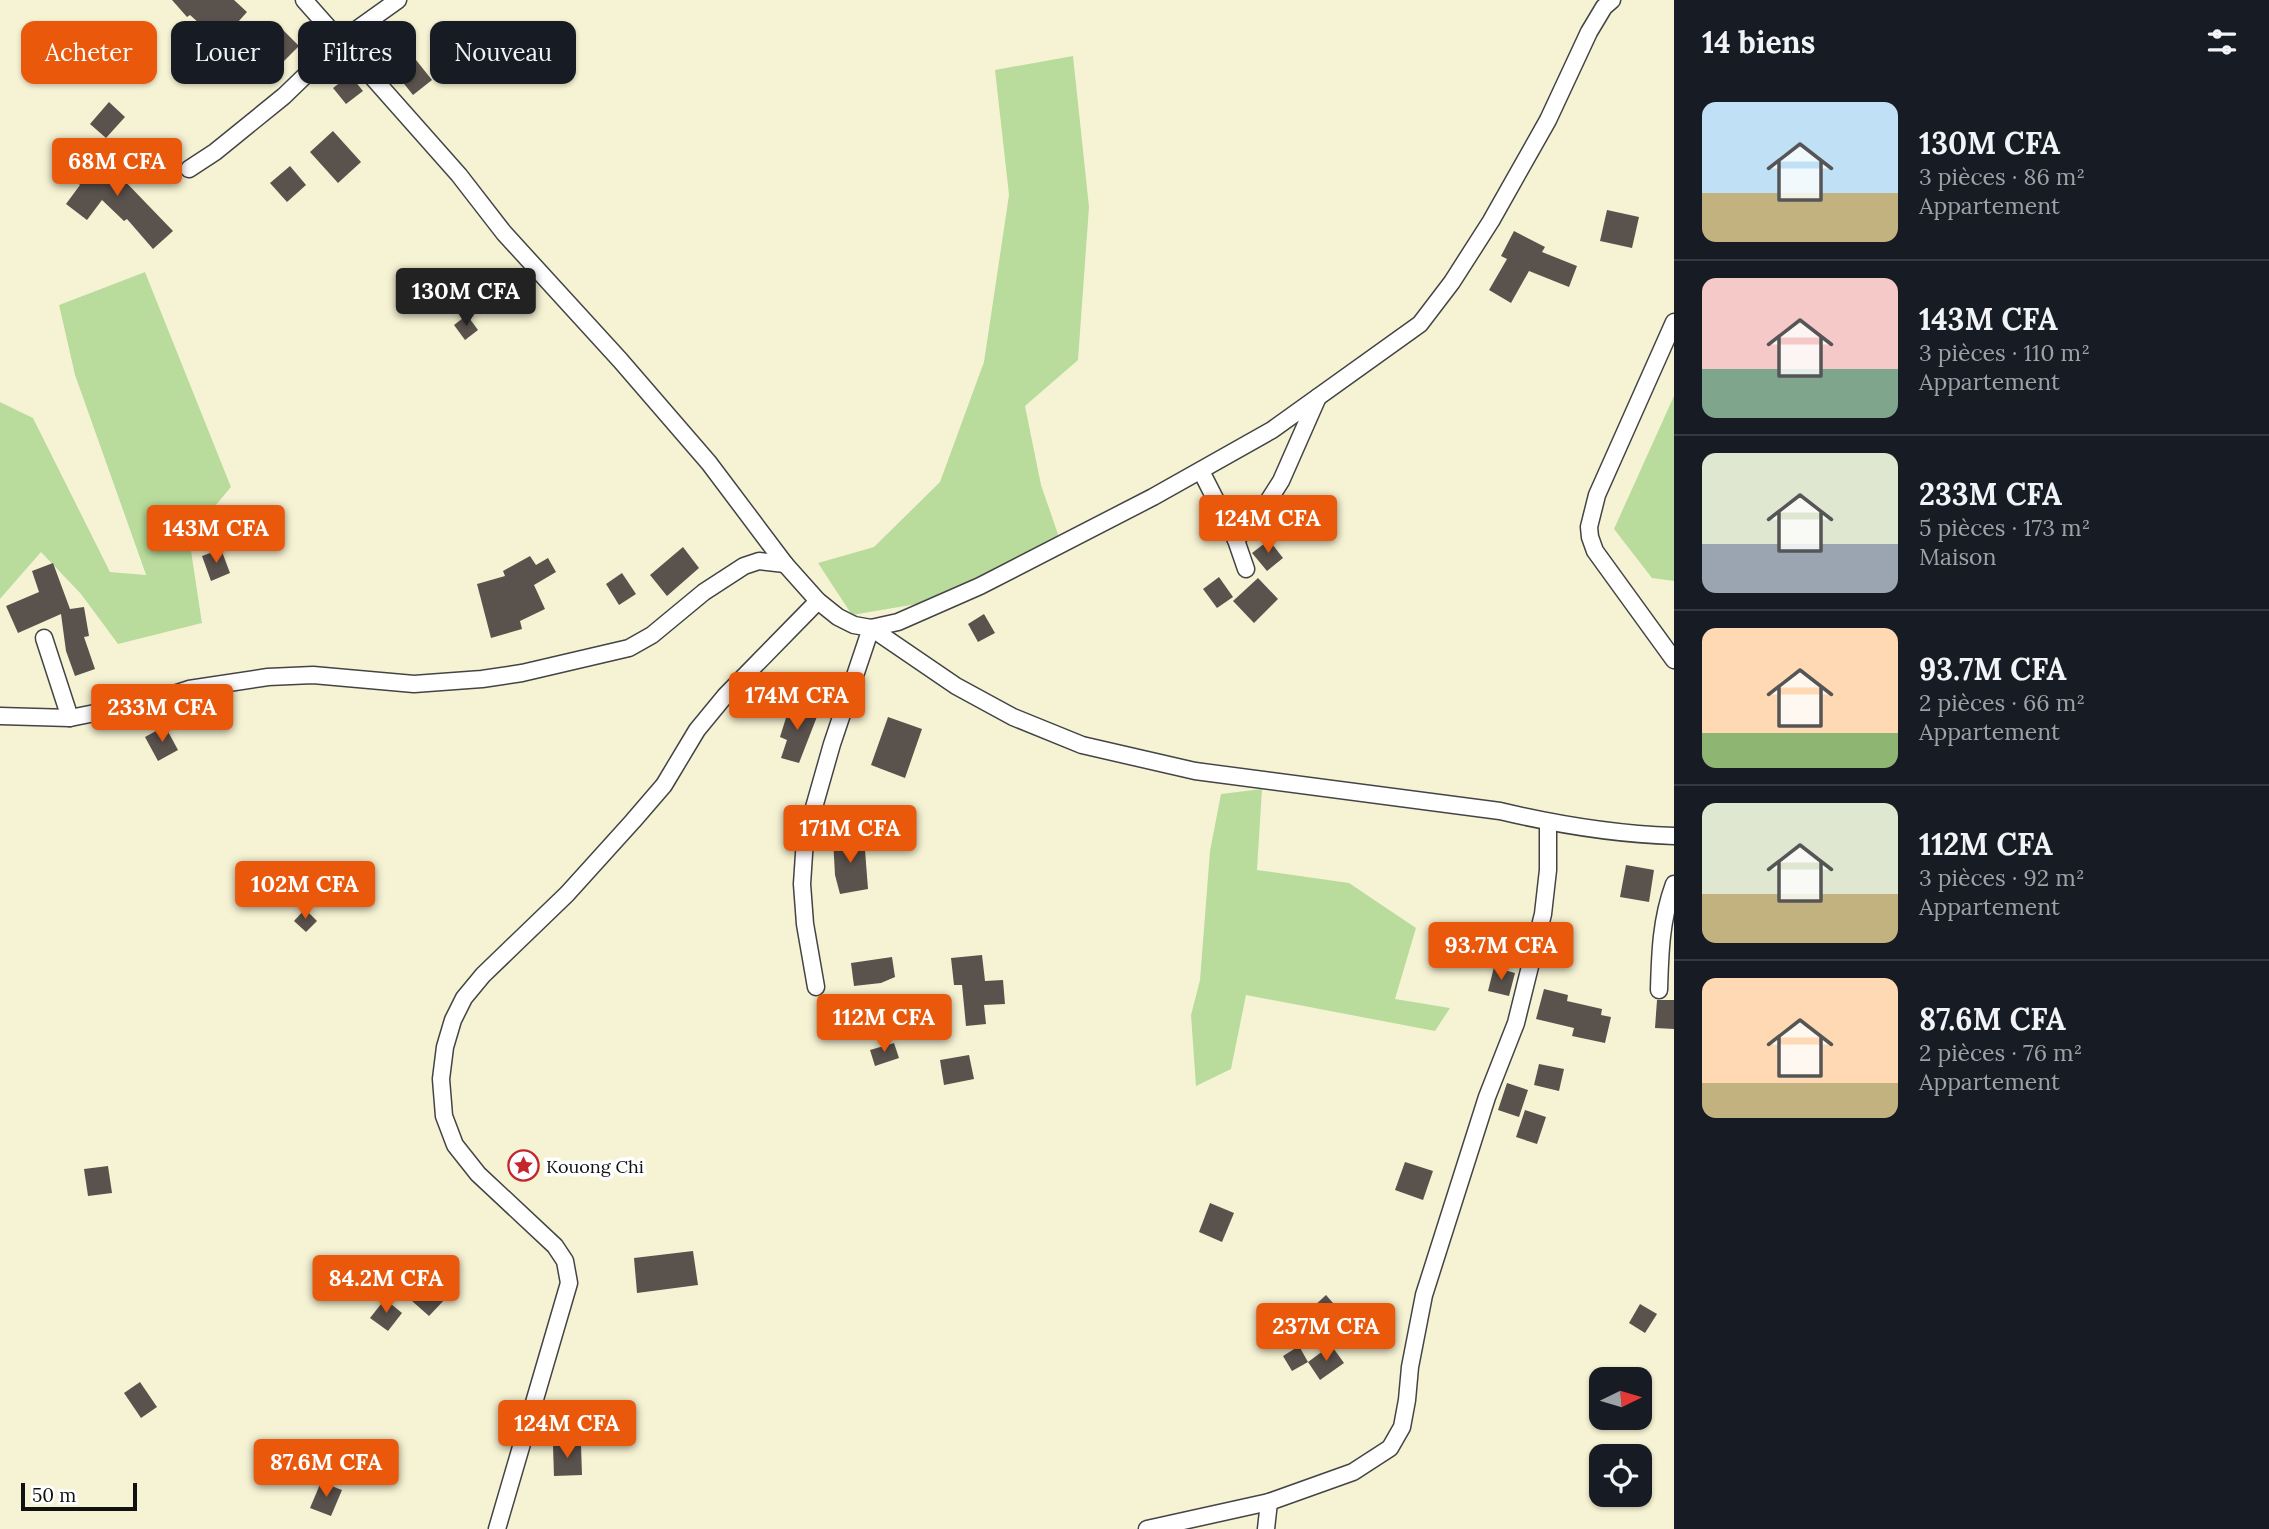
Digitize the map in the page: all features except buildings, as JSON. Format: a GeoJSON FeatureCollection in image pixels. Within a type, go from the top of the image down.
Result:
{"type":"FeatureCollection","features":[{"type":"Feature","properties":{"kind":"street"},"geometry":{"type":"LineString","coordinates":[[304,0],[324,21]]}},
{"type":"Feature","properties":{"kind":"street"},"geometry":{"type":"LineString","coordinates":[[369,21],[398,0]]}},
{"type":"Feature","properties":{"kind":"street"},"geometry":{"type":"LineString","coordinates":[[380,84],[504,233],[709,463],[785,564],[818,601],[846,621],[872,628],[898,622],[980,586],[1201,471],[1272,430],[1420,324],[1452,282],[1504,199],[1548,120],[1589,32],[1604,7],[1612,0]]}},
{"type":"Feature","properties":{"kind":"street"},"geometry":{"type":"LineString","coordinates":[[190,169],[215,152],[298,82]]}},
{"type":"Feature","properties":{"kind":"street"},"geometry":{"type":"LineString","coordinates":[[1674,322],[1604,476],[1589,527],[1595,551],[1674,660]]}},
{"type":"Feature","properties":{"kind":"street"},"geometry":{"type":"LineString","coordinates":[[1236,540],[1265,506],[1281,481],[1318,397]]}},
{"type":"Feature","properties":{"kind":"street"},"geometry":{"type":"LineString","coordinates":[[1201,471],[1236,540],[1246,569]]}},
{"type":"Feature","properties":{"kind":"street"},"geometry":{"type":"LineString","coordinates":[[0,716],[70,718],[149,702],[189,689],[268,677],[313,675],[414,684],[482,679],[560,666],[629,648],[652,635],[704,592],[744,566],[759,561],[785,564]]}},
{"type":"Feature","properties":{"kind":"street"},"geometry":{"type":"LineString","coordinates":[[497,1529],[569,1283],[565,1261],[555,1245],[478,1174],[455,1145],[444,1116],[441,1079],[445,1047],[453,1020],[464,998],[483,975],[602,858],[664,785],[697,730],[724,696],[818,601]]}},
{"type":"Feature","properties":{"kind":"street"},"geometry":{"type":"LineString","coordinates":[[872,628],[956,686],[990,705],[1082,745],[1195,771],[1500,811],[1606,832],[1674,836]]}},
{"type":"Feature","properties":{"kind":"street"},"geometry":{"type":"LineString","coordinates":[[816,987],[805,924],[802,884],[805,839],[836,732],[872,628]]}},
{"type":"Feature","properties":{"kind":"street"},"geometry":{"type":"LineString","coordinates":[[44,638],[70,718]]}},
{"type":"Feature","properties":{"kind":"street"},"geometry":{"type":"LineString","coordinates":[[1147,1529],[1269,1502],[1353,1472],[1390,1448],[1402,1427],[1424,1294],[1487,1097],[1516,1023],[1540,926],[1548,870],[1548,822]]}},
{"type":"Feature","properties":{"kind":"street"},"geometry":{"type":"LineString","coordinates":[[1659,990],[1661,934],[1674,884]]}},
{"type":"Feature","properties":{"kind":"street"},"geometry":{"type":"LineString","coordinates":[[1266,1529],[1269,1502]]}},
{"type":"Feature","properties":{"kind":"shaded area"},"geometry":{"type":"Polygon","coordinates":[[[0,0],[1674,0],[1674,1529],[0,1529],[0,599],[41,551],[81,594],[202,622],[189,537],[231,487],[145,272],[59,305],[75,375],[146,576],[110,572],[33,418],[0,402],[0,0]]]}},
{"type":"Feature","properties":{"kind":"green space"},"geometry":{"type":"Polygon","coordinates":[[[1073,56],[1089,207],[1078,360],[1025,406],[1041,485],[1061,543],[946,599],[852,615],[818,563],[874,547],[940,482],[984,362],[1009,195],[995,70],[1073,56]]]}},
{"type":"Feature","properties":{"kind":"green space"},"geometry":{"type":"Polygon","coordinates":[[[145,272],[231,487],[189,537],[202,623],[118,644],[81,594],[41,552],[0,599],[0,402],[33,418],[110,572],[146,575],[75,375],[59,305],[145,272]]]}},
{"type":"Feature","properties":{"kind":"green space"},"geometry":{"type":"Polygon","coordinates":[[[1674,396],[1674,581],[1652,578],[1614,529],[1674,396]]]}},
{"type":"Feature","properties":{"kind":"green space"},"geometry":{"type":"Polygon","coordinates":[[[1262,789],[1257,870],[1349,883],[1416,928],[1395,999],[1450,1008],[1435,1031],[1246,995],[1231,1069],[1196,1086],[1191,1015],[1200,980],[1210,851],[1221,794],[1262,789]]]}},
{"type":"Feature","properties":{"kind":"place","name":"Kouong Chi"},"geometry":{"type":"Point","coordinates":[523,1166]}}]}
